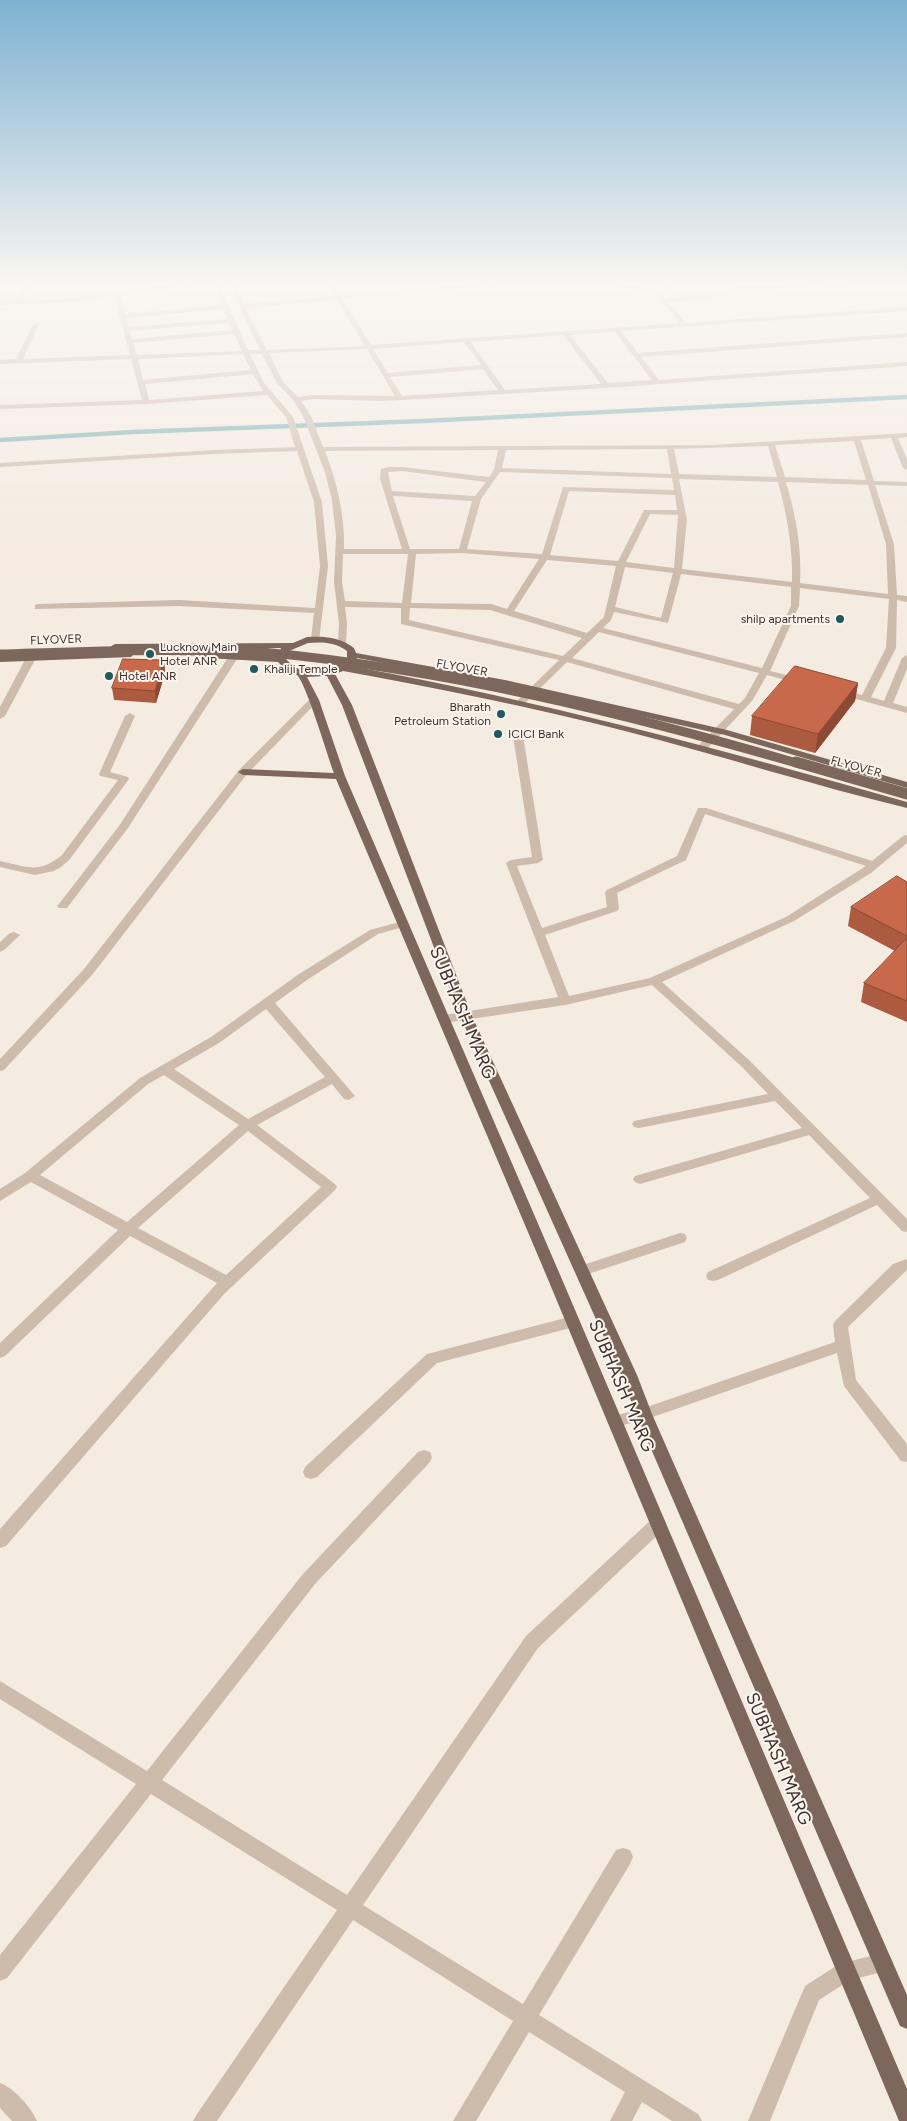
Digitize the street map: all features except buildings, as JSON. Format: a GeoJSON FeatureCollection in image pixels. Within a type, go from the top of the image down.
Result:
{"type":"FeatureCollection","features":[{"type":"Feature","properties":{"kind":"main road"},"geometry":{"type":"LineString","coordinates":[[0,650],[292,645],[316,640],[341,643],[351,650],[353,655]]}},
{"type":"Feature","properties":{"kind":"main road"},"geometry":{"type":"LineString","coordinates":[[281,659],[285,649],[292,645]]}},
{"type":"Feature","properties":{"kind":"main road","name":"FLYOVER"},"geometry":{"type":"LineString","coordinates":[[0,654],[163,650],[260,652],[399,670],[538,696],[676,728],[907,794]]}},
{"type":"Feature","properties":{"kind":"main road"},"geometry":{"type":"LineString","coordinates":[[0,659],[150,654],[281,659]]}},
{"type":"Feature","properties":{"kind":"main road"},"geometry":{"type":"LineString","coordinates":[[337,670],[352,659],[353,655]]}},
{"type":"Feature","properties":{"kind":"main road"},"geometry":{"type":"LineString","coordinates":[[353,655],[533,690],[718,732],[907,785]]}},
{"type":"Feature","properties":{"kind":"main road"},"geometry":{"type":"LineString","coordinates":[[281,659],[290,669],[300,672],[337,670],[489,694],[703,747],[907,804]]}},
{"type":"Feature","properties":{"kind":"main road"},"geometry":{"type":"LineString","coordinates":[[337,670],[347,705],[466,1016],[629,1375],[644,1414],[907,2019]]}},
{"type":"Feature","properties":{"kind":"main road","name":"SUBHASH MARG"},"geometry":{"type":"LineString","coordinates":[[300,672],[314,700],[340,776],[615,1421],[907,2114]]}},
{"type":"Feature","properties":{"kind":"main road"},"geometry":{"type":"LineString","coordinates":[[243,772],[340,776]]}},
{"type":"Feature","properties":{"kind":"street"},"geometry":{"type":"LineString","coordinates":[[146,402],[141,382],[153,381]]}},
{"type":"Feature","properties":{"kind":"street"},"geometry":{"type":"LineString","coordinates":[[261,381],[268,393],[289,417],[318,502],[324,566],[316,640]]}},
{"type":"Feature","properties":{"kind":"street"},"geometry":{"type":"LineString","coordinates":[[279,381],[296,399],[307,416],[329,472],[336,500],[340,536],[338,582],[343,623],[341,643]]}},
{"type":"Feature","properties":{"kind":"street"},"geometry":{"type":"LineString","coordinates":[[390,381],[400,398]]}},
{"type":"Feature","properties":{"kind":"street"},"geometry":{"type":"LineString","coordinates":[[495,381],[503,392]]}},
{"type":"Feature","properties":{"kind":"street"},"geometry":{"type":"LineString","coordinates":[[602,381],[606,386]]}},
{"type":"Feature","properties":{"kind":"street"},"geometry":{"type":"LineString","coordinates":[[296,399],[312,397],[400,398],[671,381]]}},
{"type":"Feature","properties":{"kind":"street"},"geometry":{"type":"LineString","coordinates":[[0,407],[146,402],[268,393]]}},
{"type":"Feature","properties":{"kind":"street"},"geometry":{"type":"LineString","coordinates":[[894,436],[907,468]]}},
{"type":"Feature","properties":{"kind":"street"},"geometry":{"type":"LineString","coordinates":[[320,449],[670,447],[771,444],[907,436]]}},
{"type":"Feature","properties":{"kind":"street"},"geometry":{"type":"LineString","coordinates":[[857,439],[890,544],[893,598],[891,648],[865,699]]}},
{"type":"Feature","properties":{"kind":"street"},"geometry":{"type":"LineString","coordinates":[[703,747],[749,699],[771,661],[795,606],[797,558],[790,510],[771,444]]}},
{"type":"Feature","properties":{"kind":"street"},"geometry":{"type":"LineString","coordinates":[[610,609],[665,621],[678,571],[683,520],[670,447]]}},
{"type":"Feature","properties":{"kind":"street"},"geometry":{"type":"LineString","coordinates":[[462,551],[477,500],[498,470],[502,448]]}},
{"type":"Feature","properties":{"kind":"street"},"geometry":{"type":"LineString","coordinates":[[0,465],[214,452],[301,449]]}},
{"type":"Feature","properties":{"kind":"street"},"geometry":{"type":"LineString","coordinates":[[491,480],[424,471],[388,469],[383,473],[388,493],[409,552],[407,605],[404,622],[565,659],[741,708]]}},
{"type":"Feature","properties":{"kind":"street"},"geometry":{"type":"LineString","coordinates":[[498,470],[907,484]]}},
{"type":"Feature","properties":{"kind":"street"},"geometry":{"type":"LineString","coordinates":[[509,612],[545,557],[566,489],[678,493]]}},
{"type":"Feature","properties":{"kind":"street"},"geometry":{"type":"LineString","coordinates":[[388,493],[477,500]]}},
{"type":"Feature","properties":{"kind":"street"},"geometry":{"type":"LineString","coordinates":[[521,702],[608,618],[621,564],[647,512],[682,513]]}},
{"type":"Feature","properties":{"kind":"street"},"geometry":{"type":"LineString","coordinates":[[339,552],[462,551],[545,557],[621,564],[907,599]]}},
{"type":"Feature","properties":{"kind":"street"},"geometry":{"type":"LineString","coordinates":[[38,607],[179,603],[319,611]]}},
{"type":"Feature","properties":{"kind":"street"},"geometry":{"type":"LineString","coordinates":[[341,604],[491,606],[588,637]]}},
{"type":"Feature","properties":{"kind":"street"},"geometry":{"type":"LineString","coordinates":[[597,629],[810,684]]}},
{"type":"Feature","properties":{"kind":"street"},"geometry":{"type":"LineString","coordinates":[[63,906],[123,828],[234,656]]}},
{"type":"Feature","properties":{"kind":"street"},"geometry":{"type":"LineString","coordinates":[[0,716],[30,658]]}},
{"type":"Feature","properties":{"kind":"street"},"geometry":{"type":"LineString","coordinates":[[887,705],[907,658]]}},
{"type":"Feature","properties":{"kind":"street"},"geometry":{"type":"LineString","coordinates":[[829,689],[907,710]]}},
{"type":"Feature","properties":{"kind":"street"},"geometry":{"type":"LineString","coordinates":[[0,1067],[88,972],[243,772],[314,700]]}},
{"type":"Feature","properties":{"kind":"street"},"geometry":{"type":"LineString","coordinates":[[0,864],[36,872],[46,872],[56,867],[66,857],[124,779],[104,774],[130,716]]}},
{"type":"Feature","properties":{"kind":"street"},"geometry":{"type":"LineString","coordinates":[[518,736],[538,860],[511,863],[565,1001]]}},
{"type":"Feature","properties":{"kind":"street"},"geometry":{"type":"LineString","coordinates":[[538,933],[614,909],[611,892],[682,858],[702,810],[874,865]]}},
{"type":"Feature","properties":{"kind":"street"},"geometry":{"type":"LineString","coordinates":[[444,1019],[565,1001],[654,980],[790,919],[874,865],[907,838]]}},
{"type":"Feature","properties":{"kind":"street"},"geometry":{"type":"LineString","coordinates":[[0,1196],[30,1176],[144,1081],[215,1040],[302,977],[374,932],[403,924]]}},
{"type":"Feature","properties":{"kind":"street"},"geometry":{"type":"LineString","coordinates":[[0,931],[14,935],[0,948]]}},
{"type":"Feature","properties":{"kind":"street"},"geometry":{"type":"LineString","coordinates":[[654,980],[745,1062],[907,1227]]}},
{"type":"Feature","properties":{"kind":"street"},"geometry":{"type":"LineString","coordinates":[[268,1002],[349,1096]]}},
{"type":"Feature","properties":{"kind":"street"},"geometry":{"type":"LineString","coordinates":[[0,1541],[228,1282],[330,1187],[247,1125],[164,1069]]}},
{"type":"Feature","properties":{"kind":"street"},"geometry":{"type":"LineString","coordinates":[[0,1352],[128,1229],[247,1125],[333,1078]]}},
{"type":"Feature","properties":{"kind":"street"},"geometry":{"type":"LineString","coordinates":[[639,1124],[778,1096]]}},
{"type":"Feature","properties":{"kind":"street"},"geometry":{"type":"LineString","coordinates":[[640,1179],[812,1130]]}},
{"type":"Feature","properties":{"kind":"street"},"geometry":{"type":"LineString","coordinates":[[30,1176],[228,1282]]}},
{"type":"Feature","properties":{"kind":"street"},"geometry":{"type":"LineString","coordinates":[[713,1276],[879,1199]]}},
{"type":"Feature","properties":{"kind":"street"},"geometry":{"type":"LineString","coordinates":[[582,1271],[680,1238]]}},
{"type":"Feature","properties":{"kind":"street"},"geometry":{"type":"LineString","coordinates":[[907,1264],[898,1268],[840,1325],[849,1382],[907,1456]]}},
{"type":"Feature","properties":{"kind":"street"},"geometry":{"type":"LineString","coordinates":[[311,1472],[432,1358],[573,1322]]}},
{"type":"Feature","properties":{"kind":"street"},"geometry":{"type":"LineString","coordinates":[[615,1421],[644,1414],[844,1345]]}},
{"type":"Feature","properties":{"kind":"street"},"geometry":{"type":"LineString","coordinates":[[0,1971],[309,1579],[424,1457]]}},
{"type":"Feature","properties":{"kind":"street"},"geometry":{"type":"LineString","coordinates":[[204,2121],[532,1642],[658,1524]]}},
{"type":"Feature","properties":{"kind":"street"},"geometry":{"type":"LineString","coordinates":[[0,1689],[691,2121]]}},
{"type":"Feature","properties":{"kind":"street"},"geometry":{"type":"LineString","coordinates":[[464,2121],[624,1857]]}},
{"type":"Feature","properties":{"kind":"street"},"geometry":{"type":"LineString","coordinates":[[759,2121],[812,1993],[846,1971],[883,1963]]}},
{"type":"Feature","properties":{"kind":"street"},"geometry":{"type":"LineString","coordinates":[[621,2121],[638,2088]]}},
{"type":"Feature","properties":{"kind":"street"},"geometry":{"type":"LineString","coordinates":[[0,2093],[26,2121]]}},
{"type":"Feature","properties":{"kind":"waterway"},"geometry":{"type":"LineString","coordinates":[[0,440],[133,432],[423,421],[907,397]]}},
{"type":"Feature","properties":{"kind":"place","name":"shilp apartments"},"geometry":{"type":"Point","coordinates":[840,619]}},
{"type":"Feature","properties":{"kind":"place","name":"Lucknow Main Hotel ANR"},"geometry":{"type":"Point","coordinates":[150,654]}},
{"type":"Feature","properties":{"kind":"place","name":"Khaliji Temple"},"geometry":{"type":"Point","coordinates":[254,669]}},
{"type":"Feature","properties":{"kind":"place","name":"Hotel ANR"},"geometry":{"type":"Point","coordinates":[109,676]}},
{"type":"Feature","properties":{"kind":"place","name":"Bharath Petroleum Station"},"geometry":{"type":"Point","coordinates":[501,714]}},
{"type":"Feature","properties":{"kind":"place","name":"ICICI Bank"},"geometry":{"type":"Point","coordinates":[498,734]}}]}
